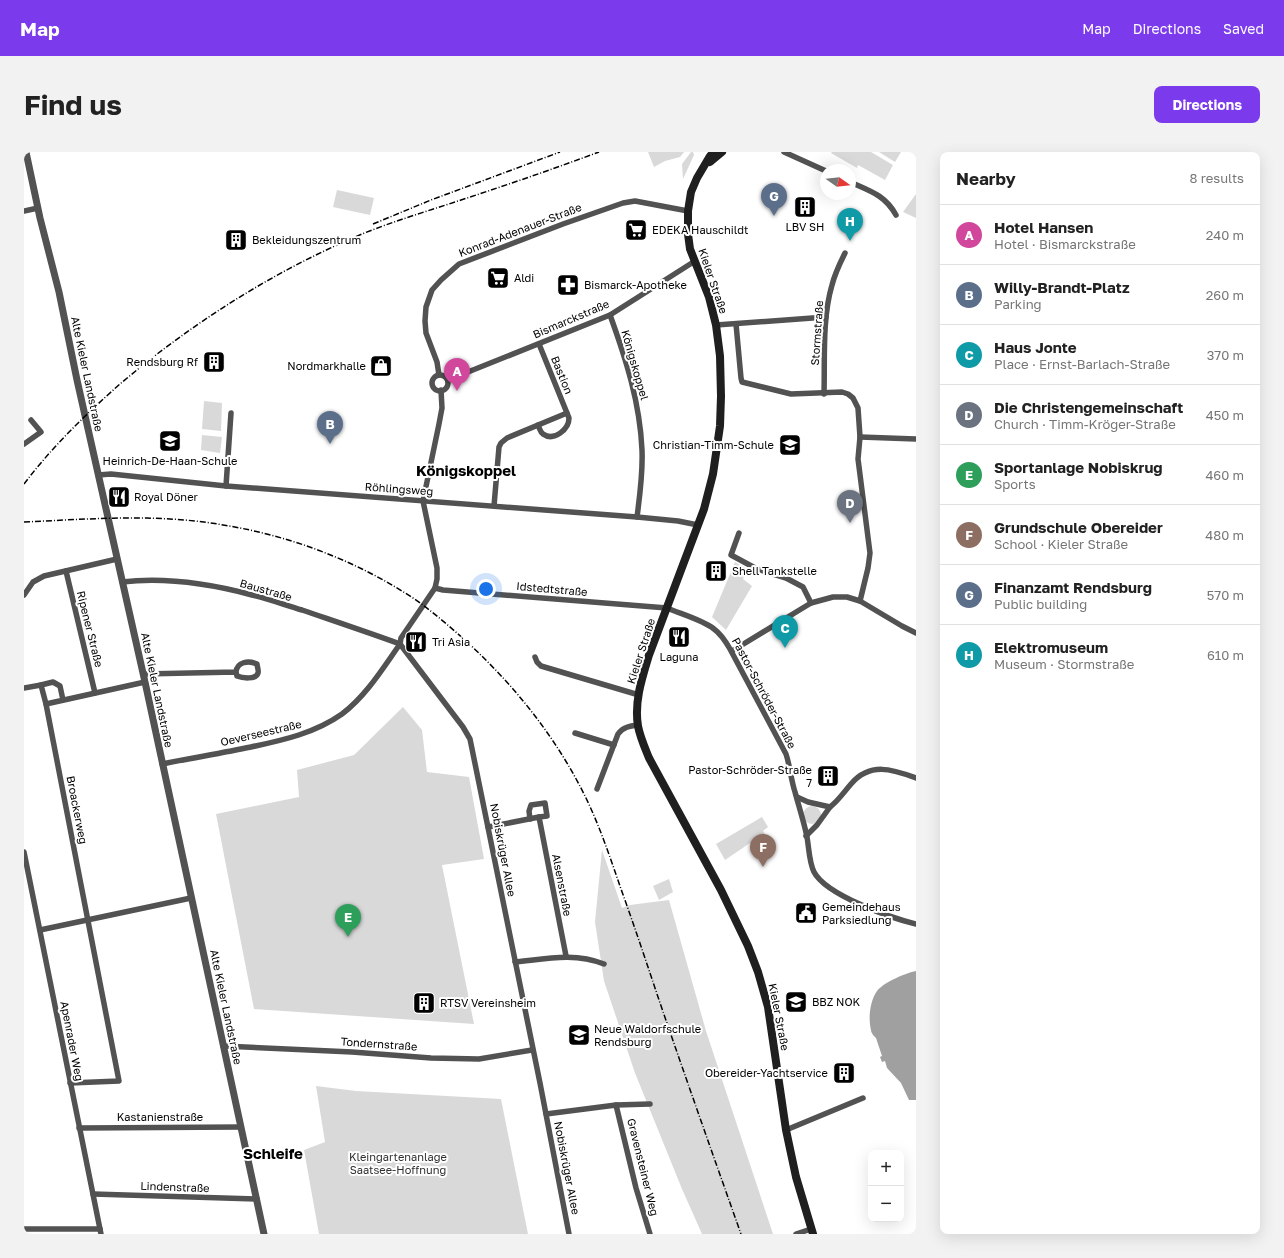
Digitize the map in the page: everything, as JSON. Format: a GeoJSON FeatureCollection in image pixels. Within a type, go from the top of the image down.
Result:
{"type":"FeatureCollection","features":[{"type":"Feature","properties":{"kind":"main road","name":"Kieler Straße"},"geometry":{"type":"LineString","coordinates":[[714,152],[697,178],[691,192],[688,211],[690,249],[709,297],[716,325],[720,356],[722,396],[716,459],[710,491],[642,678],[637,710],[638,725],[640,735],[649,758],[721,890],[748,946],[758,972],[768,1007],[786,1130],[796,1177],[812,1231]]}},
{"type":"Feature","properties":{"kind":"main road","name":"Kieler Straße"},"geometry":{"type":"LineString","coordinates":[[705,166],[722,152]]}},
{"type":"Feature","properties":{"kind":"street","name":"Alte Kieler Landstraße"},"geometry":{"type":"LineString","coordinates":[[26,152],[59,292],[77,380],[145,682],[264,1234]]}},
{"type":"Feature","properties":{"kind":"street"},"geometry":{"type":"LineString","coordinates":[[784,152],[820,168]]}},
{"type":"Feature","properties":{"kind":"street"},"geometry":{"type":"LineString","coordinates":[[856,185],[875,193],[890,205],[896,215]]}},
{"type":"Feature","properties":{"kind":"street","name":"Konrad-Adenauer-Straße"},"geometry":{"type":"LineString","coordinates":[[439,375],[437,362],[426,333],[426,307],[432,290],[449,271],[458,264],[623,203],[634,201],[688,211]]}},
{"type":"Feature","properties":{"kind":"street"},"geometry":{"type":"LineString","coordinates":[[24,211],[38,208]]}},
{"type":"Feature","properties":{"kind":"street","name":"Stormstraße"},"geometry":{"type":"LineString","coordinates":[[824,394],[826,317],[831,286],[837,268],[845,253]]}},
{"type":"Feature","properties":{"kind":"street","name":"Bismarckstraße"},"geometry":{"type":"LineString","coordinates":[[448,380],[610,315],[695,261]]}},
{"type":"Feature","properties":{"kind":"street","name":"Königskoppel"},"geometry":{"type":"LineString","coordinates":[[610,315],[634,386],[640,424],[642,473],[637,517]]}},
{"type":"Feature","properties":{"kind":"street"},"geometry":{"type":"LineString","coordinates":[[716,325],[826,317]]}},
{"type":"Feature","properties":{"kind":"street"},"geometry":{"type":"LineString","coordinates":[[736,324],[742,382],[791,394],[824,394],[842,392],[853,398],[858,408],[860,437],[858,459],[870,553],[860,601]]}},
{"type":"Feature","properties":{"kind":"street","name":"Bastion"},"geometry":{"type":"LineString","coordinates":[[539,344],[567,413]]}},
{"type":"Feature","properties":{"kind":"street"},"geometry":{"type":"LineString","coordinates":[[439,375],[445,376],[448,380],[447,388],[441,390],[435,388],[432,383],[433,379],[439,375]]}},
{"type":"Feature","properties":{"kind":"street"},"geometry":{"type":"LineString","coordinates":[[400,644],[402,638],[435,588],[437,579],[437,568],[423,501],[442,408],[441,390]]}},
{"type":"Feature","properties":{"kind":"street"},"geometry":{"type":"LineString","coordinates":[[226,486],[231,413]]}},
{"type":"Feature","properties":{"kind":"street"},"geometry":{"type":"LineString","coordinates":[[494,506],[499,447],[501,443],[507,438],[538,425],[567,413],[569,418],[569,424],[566,429],[558,435],[551,437],[541,432],[538,425]]}},
{"type":"Feature","properties":{"kind":"street"},"geometry":{"type":"LineString","coordinates":[[24,444],[41,432],[31,420]]}},
{"type":"Feature","properties":{"kind":"street"},"geometry":{"type":"LineString","coordinates":[[860,437],[916,438]]}},
{"type":"Feature","properties":{"kind":"street","name":"Röhlingsweg"},"geometry":{"type":"LineString","coordinates":[[98,475],[111,474],[226,486],[637,517],[678,521],[698,525]]}},
{"type":"Feature","properties":{"kind":"street"},"geometry":{"type":"LineString","coordinates":[[738,533],[731,555],[757,569],[786,578],[803,587],[811,603]]}},
{"type":"Feature","properties":{"kind":"street"},"geometry":{"type":"LineString","coordinates":[[24,595],[33,582],[44,576],[117,560]]}},
{"type":"Feature","properties":{"kind":"street","name":"Ripener Straße"},"geometry":{"type":"LineString","coordinates":[[66,571],[95,693]]}},
{"type":"Feature","properties":{"kind":"street","name":"Baustraße"},"geometry":{"type":"LineString","coordinates":[[122,582],[141,580],[186,583],[210,586],[253,595],[400,644]]}},
{"type":"Feature","properties":{"kind":"street","name":"Idstedtstraße"},"geometry":{"type":"LineString","coordinates":[[435,588],[443,590],[668,608]]}},
{"type":"Feature","properties":{"kind":"street"},"geometry":{"type":"LineString","coordinates":[[732,651],[811,603],[833,597],[847,597],[860,601],[894,622],[916,633]]}},
{"type":"Feature","properties":{"kind":"street","name":"Pastor-Schröder-Straße"},"geometry":{"type":"LineString","coordinates":[[668,608],[714,629],[732,651],[786,754],[814,871],[823,883],[868,908],[916,924]]}},
{"type":"Feature","properties":{"kind":"street","name":"Oeverseestraße"},"geometry":{"type":"LineString","coordinates":[[162,764],[226,752],[302,735],[320,727],[343,713],[358,699],[400,644]]}},
{"type":"Feature","properties":{"kind":"street","name":"Nobiskrüger Allee"},"geometry":{"type":"LineString","coordinates":[[400,644],[464,727],[470,739],[569,1234]]}},
{"type":"Feature","properties":{"kind":"street"},"geometry":{"type":"LineString","coordinates":[[535,657],[541,666],[639,695]]}},
{"type":"Feature","properties":{"kind":"street"},"geometry":{"type":"LineString","coordinates":[[143,674],[236,672]]}},
{"type":"Feature","properties":{"kind":"street"},"geometry":{"type":"LineString","coordinates":[[24,688],[53,682],[60,686],[63,700]]}},
{"type":"Feature","properties":{"kind":"street"},"geometry":{"type":"LineString","coordinates":[[46,704],[145,682]]}},
{"type":"Feature","properties":{"kind":"street","name":"Broackerweg"},"geometry":{"type":"LineString","coordinates":[[41,685],[46,704],[119,1081],[70,1083]]}},
{"type":"Feature","properties":{"kind":"street"},"geometry":{"type":"LineString","coordinates":[[597,790],[614,745],[622,729],[638,725]]}},
{"type":"Feature","properties":{"kind":"street"},"geometry":{"type":"LineString","coordinates":[[575,733],[614,745]]}},
{"type":"Feature","properties":{"kind":"street"},"geometry":{"type":"LineString","coordinates":[[806,836],[856,779],[864,773],[883,769],[899,772],[916,778]]}},
{"type":"Feature","properties":{"kind":"street"},"geometry":{"type":"LineString","coordinates":[[797,797],[808,802],[830,808]]}},
{"type":"Feature","properties":{"kind":"street"},"geometry":{"type":"LineString","coordinates":[[488,827],[547,816],[545,803],[531,805],[529,811],[530,818]]}},
{"type":"Feature","properties":{"kind":"street","name":"Alsenstraße"},"geometry":{"type":"LineString","coordinates":[[539,817],[566,956]]}},
{"type":"Feature","properties":{"kind":"street","name":"Apenrader Weg"},"geometry":{"type":"LineString","coordinates":[[24,852],[100,1231]]}},
{"type":"Feature","properties":{"kind":"street"},"geometry":{"type":"LineString","coordinates":[[40,930],[191,898]]}},
{"type":"Feature","properties":{"kind":"street"},"geometry":{"type":"LineString","coordinates":[[515,962],[566,956],[592,959],[604,964]]}},
{"type":"Feature","properties":{"kind":"street","name":"Tondernstraße"},"geometry":{"type":"LineString","coordinates":[[223,1046],[352,1052],[431,1058],[478,1059],[532,1050]]}},
{"type":"Feature","properties":{"kind":"street"},"geometry":{"type":"LineString","coordinates":[[786,1130],[863,1098]]}},
{"type":"Feature","properties":{"kind":"street","name":"Gravensteiner Weg"},"geometry":{"type":"LineString","coordinates":[[546,1114],[616,1105],[650,1104]]}},
{"type":"Feature","properties":{"kind":"street","name":"Gravensteiner Weg"},"geometry":{"type":"LineString","coordinates":[[616,1105],[636,1188],[650,1234]]}},
{"type":"Feature","properties":{"kind":"street","name":"Kastanienstraße"},"geometry":{"type":"LineString","coordinates":[[79,1128],[241,1127]]}},
{"type":"Feature","properties":{"kind":"street","name":"Lindenstraße"},"geometry":{"type":"LineString","coordinates":[[93,1194],[257,1199]]}},
{"type":"Feature","properties":{"kind":"street"},"geometry":{"type":"LineString","coordinates":[[24,1229],[100,1231]]}},
{"type":"Feature","properties":{"kind":"street"},"geometry":{"type":"LineString","coordinates":[[796,1234],[812,1231]]}},
{"type":"Feature","properties":{"kind":"green space"},"geometry":{"type":"Polygon","coordinates":[[[648,152],[684,152],[680,157],[665,161],[654,167],[648,152]]]}},
{"type":"Feature","properties":{"kind":"green space"},"geometry":{"type":"Polygon","coordinates":[[[691,152],[693,152],[694,155],[683,179],[682,164],[691,152]]]}},
{"type":"Feature","properties":{"kind":"green space"},"geometry":{"type":"Polygon","coordinates":[[[871,152],[893,165],[885,180],[858,165],[857,168],[856,164],[850,164],[831,153],[871,152]]]}},
{"type":"Feature","properties":{"kind":"green space"},"geometry":{"type":"Polygon","coordinates":[[[879,152],[901,152],[895,162],[879,152]]]}},
{"type":"Feature","properties":{"kind":"green space"},"geometry":{"type":"Polygon","coordinates":[[[337,190],[374,198],[370,215],[333,207],[337,190]]]}},
{"type":"Feature","properties":{"kind":"green space"},"geometry":{"type":"Polygon","coordinates":[[[916,194],[916,218],[903,212],[916,194]]]}},
{"type":"Feature","properties":{"kind":"green space"},"geometry":{"type":"Polygon","coordinates":[[[204,401],[222,403],[221,431],[202,429],[204,401]]]}},
{"type":"Feature","properties":{"kind":"green space"},"geometry":{"type":"Polygon","coordinates":[[[202,435],[222,437],[220,453],[201,450],[202,435]]]}},
{"type":"Feature","properties":{"kind":"green space"},"geometry":{"type":"Polygon","coordinates":[[[735,562],[747,569],[743,579],[752,586],[726,630],[712,617],[735,562]]]}},
{"type":"Feature","properties":{"kind":"green space"},"geometry":{"type":"Polygon","coordinates":[[[403,707],[422,730],[427,772],[469,777],[484,859],[442,865],[474,1024],[254,1009],[216,814],[299,797],[297,770],[354,755],[403,707]]]}},
{"type":"Feature","properties":{"kind":"green space"},"geometry":{"type":"Polygon","coordinates":[[[812,806],[818,809],[821,815],[818,821],[812,824],[806,821],[803,815],[806,809],[812,806]]]}},
{"type":"Feature","properties":{"kind":"green space"},"geometry":{"type":"Polygon","coordinates":[[[762,817],[768,827],[763,831],[771,844],[770,848],[766,851],[761,851],[755,844],[750,843],[725,860],[716,844],[762,817]]]}},
{"type":"Feature","properties":{"kind":"green space"},"geometry":{"type":"Polygon","coordinates":[[[602,850],[622,908],[630,905],[669,900],[706,1031],[773,1234],[702,1234],[635,1073],[604,981],[595,922],[602,850]]]}},
{"type":"Feature","properties":{"kind":"green space"},"geometry":{"type":"Polygon","coordinates":[[[669,879],[673,892],[659,900],[653,886],[669,879]]]}},
{"type":"Feature","properties":{"kind":"green space","name":"Kleingartenanlage Saatsee-Hoffnung"},"geometry":{"type":"Polygon","coordinates":[[[316,1086],[356,1091],[501,1099],[528,1234],[319,1234],[304,1150],[325,1142],[316,1086]]]}},
{"type":"Feature","properties":{"kind":"shaded area"},"geometry":{"type":"Polygon","coordinates":[[[916,971],[916,1100],[909,1100],[901,1083],[887,1068],[885,1061],[882,1062],[880,1057],[882,1056],[876,1038],[871,1031],[870,1015],[871,1005],[877,991],[880,988],[895,978],[916,971]]]}},
{"type":"Feature","properties":{"kind":"railway"},"geometry":{"type":"LineString","coordinates":[[373,224],[431,200],[560,152]]}},
{"type":"Feature","properties":{"kind":"railway"},"geometry":{"type":"LineString","coordinates":[[24,484],[69,432],[120,384],[147,362],[205,319],[297,264],[374,229],[513,183],[599,152]]}},
{"type":"Feature","properties":{"kind":"railway"},"geometry":{"type":"LineString","coordinates":[[24,522],[126,518],[178,519],[229,526],[301,544],[348,562],[413,598],[434,613],[484,658],[517,693],[547,732],[573,773],[589,805],[608,853],[741,1234]]}},
{"type":"Feature","properties":{"kind":"place","name":"LBV SH"},"geometry":{"type":"Point","coordinates":[805,207]}},
{"type":"Feature","properties":{"kind":"place","name":"Finanzamt Rendsburg"},"geometry":{"type":"Point","coordinates":[774,216]}},
{"type":"Feature","properties":{"kind":"place","name":"EDEKA Hauschildt"},"geometry":{"type":"Point","coordinates":[636,230]}},
{"type":"Feature","properties":{"kind":"place","name":"Bekleidungszentrum"},"geometry":{"type":"Point","coordinates":[236,240]}},
{"type":"Feature","properties":{"kind":"place","name":"Elektromuseum"},"geometry":{"type":"Point","coordinates":[850,241]}},
{"type":"Feature","properties":{"kind":"place","name":"Aldi"},"geometry":{"type":"Point","coordinates":[498,278]}},
{"type":"Feature","properties":{"kind":"place","name":"Bismarck-Apotheke"},"geometry":{"type":"Point","coordinates":[568,285]}},
{"type":"Feature","properties":{"kind":"place","name":"Rendsburg Rf"},"geometry":{"type":"Point","coordinates":[214,362]}},
{"type":"Feature","properties":{"kind":"place","name":"Nordmarkhalle"},"geometry":{"type":"Point","coordinates":[381,366]}},
{"type":"Feature","properties":{"kind":"place","name":"Hotel Hansen"},"geometry":{"type":"Point","coordinates":[457,391]}},
{"type":"Feature","properties":{"kind":"place","name":"Heinrich-De-Haan-Schule"},"geometry":{"type":"Point","coordinates":[170,441]}},
{"type":"Feature","properties":{"kind":"place","name":"Willy-Brandt-Platz"},"geometry":{"type":"Point","coordinates":[330,444]}},
{"type":"Feature","properties":{"kind":"place","name":"Christian-Timm-Schule"},"geometry":{"type":"Point","coordinates":[790,445]}},
{"type":"Feature","properties":{"kind":"place","name":"Royal Döner"},"geometry":{"type":"Point","coordinates":[119,497]}},
{"type":"Feature","properties":{"kind":"place","name":"Die Christengemeinschaft"},"geometry":{"type":"Point","coordinates":[850,523]}},
{"type":"Feature","properties":{"kind":"place","name":"Shell Tankstelle"},"geometry":{"type":"Point","coordinates":[716,571]}},
{"type":"Feature","properties":{"kind":"place","name":"Laguna"},"geometry":{"type":"Point","coordinates":[679,637]}},
{"type":"Feature","properties":{"kind":"place","name":"Tri Asia"},"geometry":{"type":"Point","coordinates":[416,642]}},
{"type":"Feature","properties":{"kind":"place","name":"Haus Jonte"},"geometry":{"type":"Point","coordinates":[785,648]}},
{"type":"Feature","properties":{"kind":"place","name":"Pastor-Schröder-Straße 7"},"geometry":{"type":"Point","coordinates":[828,776]}},
{"type":"Feature","properties":{"kind":"place","name":"Grundschule Obereider"},"geometry":{"type":"Point","coordinates":[763,867]}},
{"type":"Feature","properties":{"kind":"place","name":"Gemeindehaus Parksiedlung"},"geometry":{"type":"Point","coordinates":[806,913]}},
{"type":"Feature","properties":{"kind":"place","name":"Sportanlage Nobiskrug"},"geometry":{"type":"Point","coordinates":[348,937]}},
{"type":"Feature","properties":{"kind":"place","name":"BBZ NOK"},"geometry":{"type":"Point","coordinates":[796,1002]}},
{"type":"Feature","properties":{"kind":"place","name":"RTSV Vereinsheim"},"geometry":{"type":"Point","coordinates":[424,1003]}},
{"type":"Feature","properties":{"kind":"place","name":"Neue Waldorfschule Rendsburg"},"geometry":{"type":"Point","coordinates":[579,1035]}},
{"type":"Feature","properties":{"kind":"place","name":"Obereider-Yachtservice"},"geometry":{"type":"Point","coordinates":[844,1073]}},
{"type":"Feature","properties":{"kind":"district","name":"Königskoppel"},"geometry":{"type":"Point","coordinates":[466,471]}},
{"type":"Feature","properties":{"kind":"district","name":"Schleife"},"geometry":{"type":"Point","coordinates":[273,1154]}}]}
